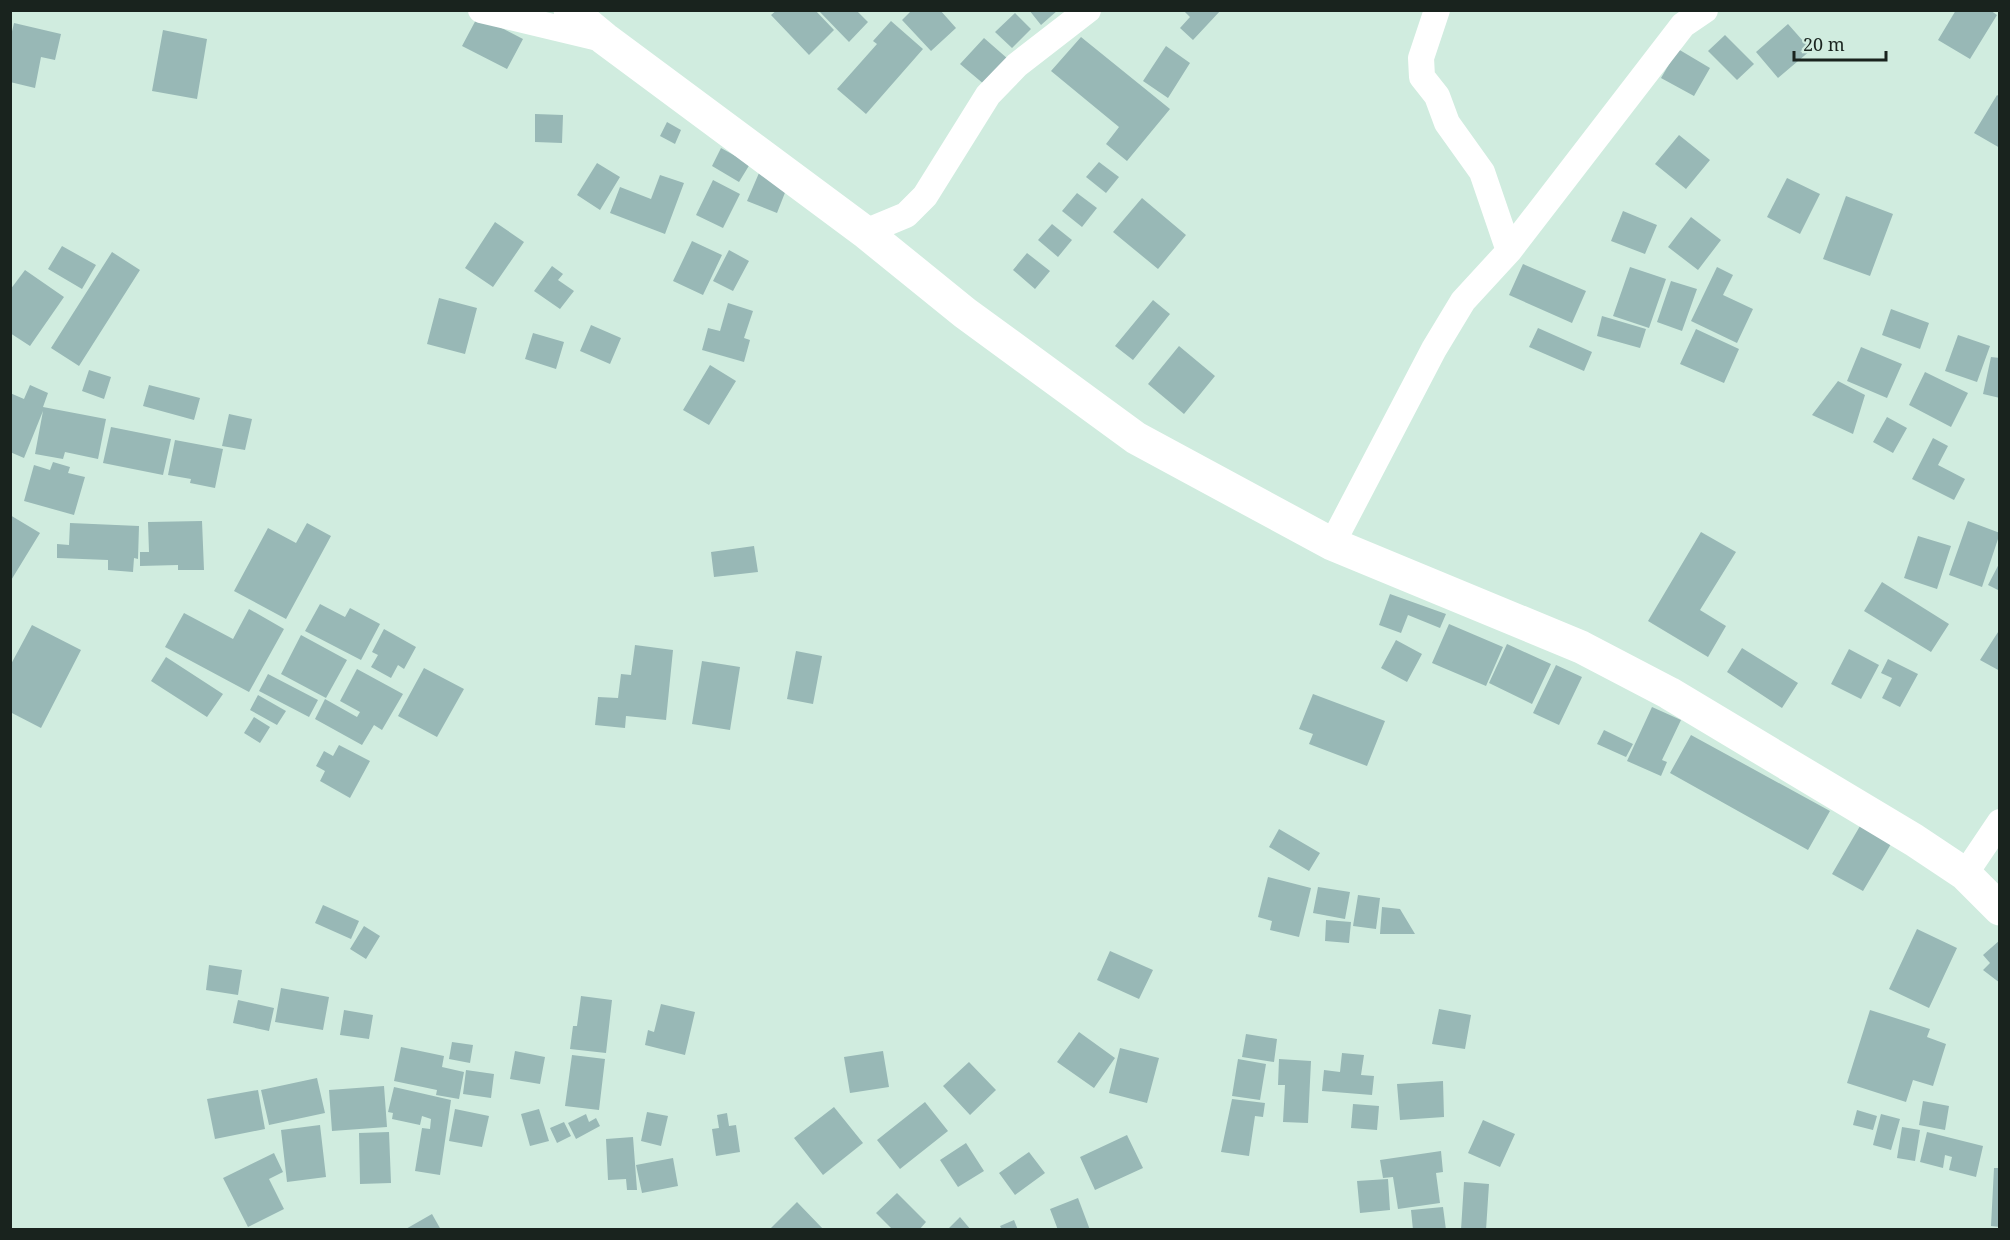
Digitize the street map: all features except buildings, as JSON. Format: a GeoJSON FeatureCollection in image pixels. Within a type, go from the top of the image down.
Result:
{"type":"FeatureCollection","features":[{"type":"Feature","properties":{"kind":"street"},"geometry":{"type":"LineString","coordinates":[[481,10],[605,39]]}},
{"type":"Feature","properties":{"kind":"street"},"geometry":{"type":"LineString","coordinates":[[570,10],[605,39],[865,232],[965,313],[1136,438],[1332,544],[1581,647],[1640,677],[1803,772],[1965,874],[2000,909]]}},
{"type":"Feature","properties":{"kind":"street"},"geometry":{"type":"LineString","coordinates":[[865,232],[906,215],[925,196],[988,95],[1017,65],[1088,10]]}},
{"type":"Feature","properties":{"kind":"street"},"geometry":{"type":"LineString","coordinates":[[1437,10],[1420,58],[1422,77],[1437,96],[1447,123],[1482,172],[1509,251]]}},
{"type":"Feature","properties":{"kind":"street"},"geometry":{"type":"LineString","coordinates":[[1332,544],[1434,349],[1463,301],[1509,251],[1683,25],[1705,10]]}},
{"type":"Feature","properties":{"kind":"street"},"geometry":{"type":"LineString","coordinates":[[1965,874],[2000,822]]}}]}
